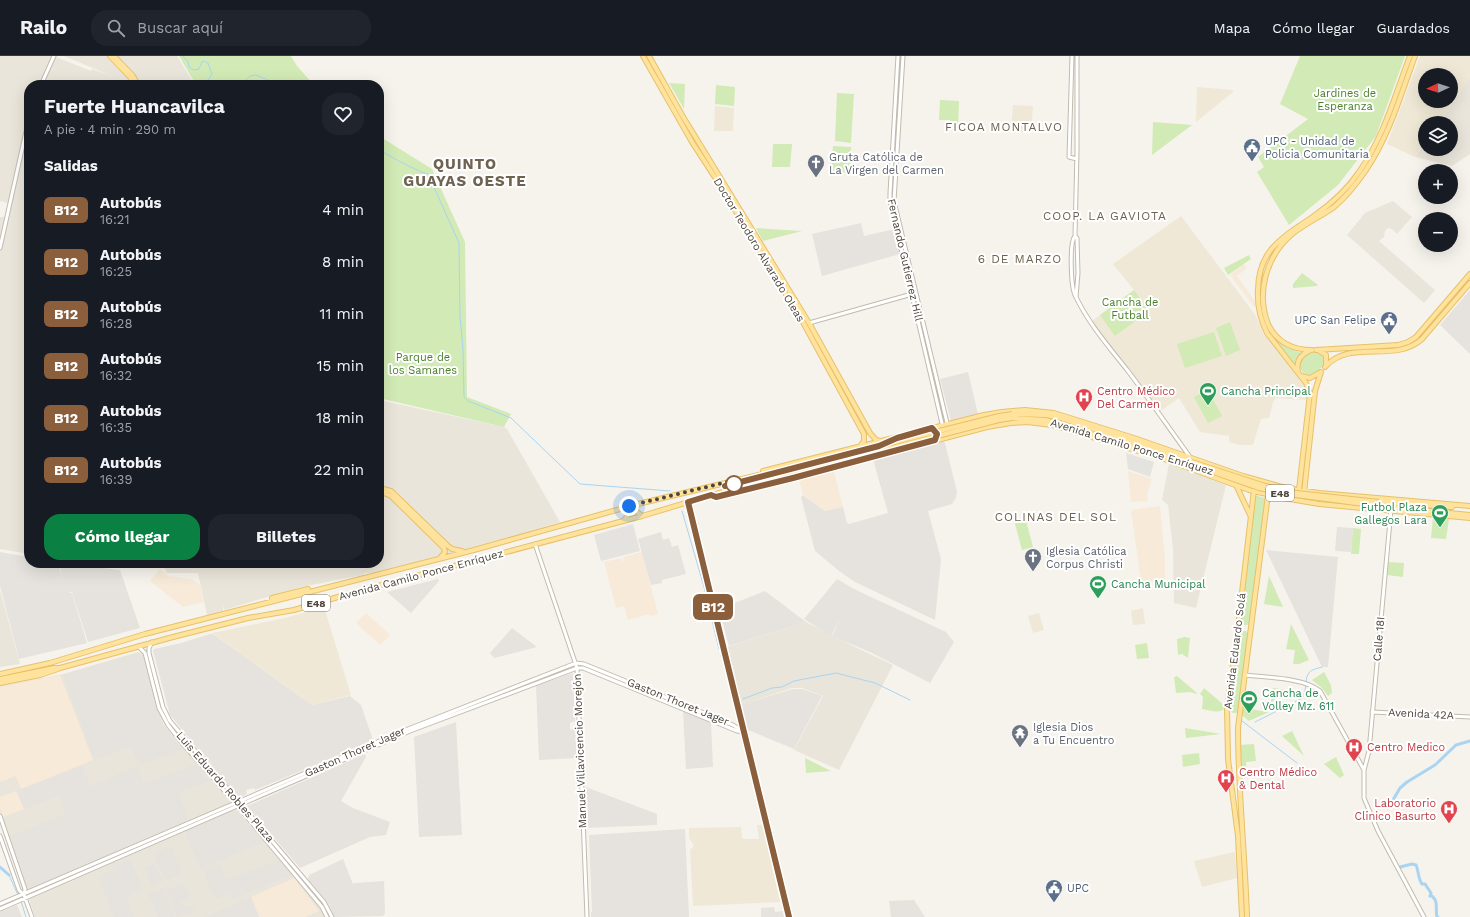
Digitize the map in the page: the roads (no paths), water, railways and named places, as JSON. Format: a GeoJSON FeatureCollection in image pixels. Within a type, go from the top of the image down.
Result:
{"type":"FeatureCollection","features":[{"type":"Feature","properties":{"kind":"main road"},"geometry":{"type":"LineString","coordinates":[[110,56],[132,80]]}},
{"type":"Feature","properties":{"kind":"main road"},"geometry":{"type":"LineString","coordinates":[[114,56],[135,80]]}},
{"type":"Feature","properties":{"kind":"main road","name":"Doctor Teodoro Alvarado Oleas"},"geometry":{"type":"LineString","coordinates":[[643,56],[685,130],[718,182],[821,355],[864,434],[864,441],[859,447]]}},
{"type":"Feature","properties":{"kind":"main road","name":"Doctor Teodoro Alvarado Oleas"},"geometry":{"type":"LineString","coordinates":[[649,56],[686,121],[809,323],[870,434],[880,446]]}},
{"type":"Feature","properties":{"kind":"main road"},"geometry":{"type":"LineString","coordinates":[[1298,501],[1305,492],[1310,393],[1308,386],[1267,333],[1261,318],[1258,305],[1258,289],[1262,267],[1268,254],[1277,242],[1336,198],[1358,174],[1378,141],[1410,56]]}},
{"type":"Feature","properties":{"kind":"main road"},"geometry":{"type":"LineString","coordinates":[[1415,56],[1387,130],[1366,171],[1339,202],[1292,234],[1276,252],[1268,267],[1264,286],[1263,301],[1265,313],[1271,329],[1278,338],[1299,350],[1398,345],[1408,342],[1416,337],[1470,274]]}},
{"type":"Feature","properties":{"kind":"main road"},"geometry":{"type":"LineString","coordinates":[[1299,490],[1316,385],[1321,372],[1325,367],[1330,361],[1344,354],[1400,350],[1414,346],[1422,339],[1470,283]]}},
{"type":"Feature","properties":{"kind":"main road"},"geometry":{"type":"LineString","coordinates":[[1321,372],[1310,378],[1303,377],[1299,374],[1297,365],[1298,359],[1302,355],[1314,350],[1320,351],[1326,355],[1327,359],[1325,367]]}},
{"type":"Feature","properties":{"kind":"main road"},"geometry":{"type":"LineString","coordinates":[[1035,410],[1046,415]]}},
{"type":"Feature","properties":{"kind":"main road","name":"Avenida Camilo Ponce Enríquez"},"geometry":{"type":"LineString","coordinates":[[0,683],[40,675],[152,642],[248,618],[294,610],[348,594],[642,516],[711,495],[854,458],[897,438],[932,428],[1002,412],[1035,410],[1062,415],[1155,444],[1187,460]]}},
{"type":"Feature","properties":{"kind":"main road","name":"Avenida Camilo Ponce Enríquez"},"geometry":{"type":"LineString","coordinates":[[0,672],[55,660],[222,614],[290,593],[381,574],[465,552],[621,508],[1012,416],[1046,415],[1061,418],[1175,459],[1187,460],[1269,484],[1305,492],[1319,493],[1392,506]]}},
{"type":"Feature","properties":{"kind":"main road","name":"Avenida Camilo Ponce Enríquez"},"geometry":{"type":"LineString","coordinates":[[1012,416],[1045,420],[1168,453],[1262,485],[1288,492],[1392,506]]}},
{"type":"Feature","properties":{"kind":"main road"},"geometry":{"type":"LineString","coordinates":[[960,422],[958,428],[962,433]]}},
{"type":"Feature","properties":{"kind":"main road","name":"Avenida Camilo Ponce Enríquez"},"geometry":{"type":"LineString","coordinates":[[711,495],[716,497],[987,427],[1011,422],[1027,422],[1044,423],[1164,459],[1268,495],[1318,504],[1392,506]]}},
{"type":"Feature","properties":{"kind":"main road"},"geometry":{"type":"LineString","coordinates":[[932,428],[937,434],[935,440]]}},
{"type":"Feature","properties":{"kind":"main road"},"geometry":{"type":"LineString","coordinates":[[1153,456],[1146,448],[1155,444]]}},
{"type":"Feature","properties":{"kind":"main road","name":"Avenida Camilo Ponce Enríquez"},"geometry":{"type":"LineString","coordinates":[[735,480],[751,474],[859,447],[880,446]]}},
{"type":"Feature","properties":{"kind":"main road"},"geometry":{"type":"LineString","coordinates":[[1162,447],[1168,453]]}},
{"type":"Feature","properties":{"kind":"main road"},"geometry":{"type":"LineString","coordinates":[[829,465],[843,464],[854,458]]}},
{"type":"Feature","properties":{"kind":"main road"},"geometry":{"type":"LineString","coordinates":[[1164,459],[1175,459]]}},
{"type":"Feature","properties":{"kind":"main road"},"geometry":{"type":"LineString","coordinates":[[1231,472],[1236,478],[1233,484],[1251,517]]}},
{"type":"Feature","properties":{"kind":"main road","name":"Avenida Eduardo Solá"},"geometry":{"type":"LineString","coordinates":[[1242,917],[1238,836],[1228,759],[1227,708],[1255,480]]}},
{"type":"Feature","properties":{"kind":"main road","name":"Avenida Eduardo Solá"},"geometry":{"type":"LineString","coordinates":[[1247,917],[1238,751],[1238,720],[1269,484]]}},
{"type":"Feature","properties":{"kind":"main road"},"geometry":{"type":"LineString","coordinates":[[1284,498],[1282,492],[1286,488]]}},
{"type":"Feature","properties":{"kind":"main road"},"geometry":{"type":"LineString","coordinates":[[384,489],[391,491],[452,549],[465,552]]}},
{"type":"Feature","properties":{"kind":"main road"},"geometry":{"type":"LineString","coordinates":[[384,492],[391,496],[444,548],[445,552],[440,558]]}},
{"type":"Feature","properties":{"kind":"main road"},"geometry":{"type":"LineString","coordinates":[[1318,504],[1315,497],[1319,493]]}},
{"type":"Feature","properties":{"kind":"main road"},"geometry":{"type":"LineString","coordinates":[[638,504],[636,511],[642,516]]}},
{"type":"Feature","properties":{"kind":"main road"},"geometry":{"type":"LineString","coordinates":[[1392,506],[1413,507]]}},
{"type":"Feature","properties":{"kind":"main road","name":"E48"},"geometry":{"type":"LineString","coordinates":[[1392,506],[1470,508]]}},
{"type":"Feature","properties":{"kind":"main road","name":"E48"},"geometry":{"type":"LineString","coordinates":[[1392,506],[1470,508]]}},
{"type":"Feature","properties":{"kind":"main road","name":"E48"},"geometry":{"type":"LineString","coordinates":[[1392,506],[1470,516]]}},
{"type":"Feature","properties":{"kind":"main road","name":"E48"},"geometry":{"type":"LineString","coordinates":[[1413,507],[1470,516]]}},
{"type":"Feature","properties":{"kind":"main road"},"geometry":{"type":"LineString","coordinates":[[621,508],[627,513],[624,520]]}},
{"type":"Feature","properties":{"kind":"main road","name":"Avenida Camilo Ponce Enríquez"},"geometry":{"type":"LineString","coordinates":[[0,672],[50,663],[55,660]]}},
{"type":"Feature","properties":{"kind":"main road","name":"Avenida Camilo Ponce Enríquez"},"geometry":{"type":"LineString","coordinates":[[0,679],[60,668]]}},
{"type":"Feature","properties":{"kind":"street"},"geometry":{"type":"LineString","coordinates":[[43,80],[54,56]]}},
{"type":"Feature","properties":{"kind":"street","name":"Fernando Gutierrez Hill"},"geometry":{"type":"LineString","coordinates":[[898,56],[890,193],[912,294],[948,437]]}},
{"type":"Feature","properties":{"kind":"street","name":"Fernando Gutierrez Hill"},"geometry":{"type":"LineString","coordinates":[[903,56],[894,202],[945,425]]}},
{"type":"Feature","properties":{"kind":"street"},"geometry":{"type":"LineString","coordinates":[[1072,56],[1069,157],[1077,160]]}},
{"type":"Feature","properties":{"kind":"street"},"geometry":{"type":"LineString","coordinates":[[1077,56],[1077,160],[1075,236],[1073,238],[1072,251],[1072,285],[1076,297],[1090,321],[1187,460]]}},
{"type":"Feature","properties":{"kind":"street"},"geometry":{"type":"LineString","coordinates":[[0,248],[24,140]]}},
{"type":"Feature","properties":{"kind":"street"},"geometry":{"type":"LineString","coordinates":[[1075,236],[1077,238],[1078,272],[1076,297]]}},
{"type":"Feature","properties":{"kind":"street"},"geometry":{"type":"LineString","coordinates":[[809,323],[912,294]]}},
{"type":"Feature","properties":{"kind":"street"},"geometry":{"type":"LineString","coordinates":[[688,502],[789,917]]}},
{"type":"Feature","properties":{"kind":"street","name":"Calle 18I"},"geometry":{"type":"LineString","coordinates":[[1364,770],[1369,751],[1392,506]]}},
{"type":"Feature","properties":{"kind":"street","name":"Manuel Villavicencio Morejón"},"geometry":{"type":"LineString","coordinates":[[535,544],[577,668],[587,917]]}},
{"type":"Feature","properties":{"kind":"street","name":"Luis Eduardo Robles Plaza"},"geometry":{"type":"LineString","coordinates":[[152,642],[149,648],[149,653],[163,707],[170,721],[322,907],[327,917]]}},
{"type":"Feature","properties":{"kind":"street","name":"Luis Eduardo Robles Plaza"},"geometry":{"type":"LineString","coordinates":[[138,646],[145,653],[159,708],[168,725],[182,743],[321,898],[332,917]]}},
{"type":"Feature","properties":{"kind":"street","name":"Gaston Thoret Jager"},"geometry":{"type":"LineString","coordinates":[[238,804],[407,729],[576,663],[584,664],[734,725],[744,732]]}},
{"type":"Feature","properties":{"kind":"street","name":"Gaston Thoret Jager"},"geometry":{"type":"LineString","coordinates":[[0,909],[122,852],[413,730],[577,668],[583,668],[737,731],[744,732]]}},
{"type":"Feature","properties":{"kind":"street"},"geometry":{"type":"LineString","coordinates":[[1245,675],[1305,682],[1316,687],[1320,691],[1364,770],[1364,798],[1378,831],[1424,917]]}},
{"type":"Feature","properties":{"kind":"street","name":"Avenida 42A"},"geometry":{"type":"LineString","coordinates":[[1372,712],[1470,716]]}},
{"type":"Feature","properties":{"kind":"street"},"geometry":{"type":"LineString","coordinates":[[0,816],[25,888],[25,896],[32,917]]}},
{"type":"Feature","properties":{"kind":"street"},"geometry":{"type":"LineString","coordinates":[[0,836],[19,890],[25,896]]}},
{"type":"Feature","properties":{"kind":"street","name":"Gaston Thoret Jager"},"geometry":{"type":"LineString","coordinates":[[0,904],[25,896]]}},
{"type":"Feature","properties":{"kind":"waterway"},"geometry":{"type":"LineString","coordinates":[[183,56],[188,62],[189,67],[193,70],[199,69],[204,61],[208,63],[212,74],[208,80]]}},
{"type":"Feature","properties":{"kind":"waterway"},"geometry":{"type":"LineString","coordinates":[[246,80],[250,76],[256,75],[268,80]]}},
{"type":"Feature","properties":{"kind":"waterway"},"geometry":{"type":"LineString","coordinates":[[384,152],[418,171],[428,174],[459,243],[460,316],[463,350],[464,397],[468,401],[511,418],[580,484],[670,491]]}},
{"type":"Feature","properties":{"kind":"waterway"},"geometry":{"type":"LineString","coordinates":[[682,511],[704,587],[719,649]]}},
{"type":"Feature","properties":{"kind":"waterway"},"geometry":{"type":"LineString","coordinates":[[1306,682],[1309,673],[1322,667]]}},
{"type":"Feature","properties":{"kind":"waterway"},"geometry":{"type":"LineString","coordinates":[[743,699],[772,688],[782,687],[794,681],[836,673],[875,683],[910,700]]}},
{"type":"Feature","properties":{"kind":"waterway"},"geometry":{"type":"LineString","coordinates":[[1255,722],[1301,699],[1304,696],[1306,685]]}},
{"type":"Feature","properties":{"kind":"waterway"},"geometry":{"type":"LineString","coordinates":[[1242,721],[1297,763]]}},
{"type":"Feature","properties":{"kind":"waterway"},"geometry":{"type":"LineString","coordinates":[[1393,800],[1400,788],[1407,782],[1435,765],[1456,745],[1470,741]]}},
{"type":"Feature","properties":{"kind":"waterway"},"geometry":{"type":"LineString","coordinates":[[1400,867],[1412,864],[1416,865],[1422,884],[1425,884],[1431,893],[1430,896],[1434,898],[1436,914],[1438,917]]}},
{"type":"Feature","properties":{"kind":"waterway"},"geometry":{"type":"LineString","coordinates":[[0,867],[9,875]]}},
{"type":"Feature","properties":{"kind":"waterway"},"geometry":{"type":"LineString","coordinates":[[9,875],[18,895]]}},
{"type":"Feature","properties":{"kind":"waterway"},"geometry":{"type":"LineString","coordinates":[[21,901],[26,917]]}},
{"type":"Feature","properties":{"kind":"place","name":"UPC - Unidad de Policia Comunitaria"},"geometry":{"type":"Point","coordinates":[1252,162]}},
{"type":"Feature","properties":{"kind":"place","name":"Gruta Católica de La Virgen del Carmen"},"geometry":{"type":"Point","coordinates":[816,178]}},
{"type":"Feature","properties":{"kind":"place","name":"UPC San Felipe"},"geometry":{"type":"Point","coordinates":[1389,335]}},
{"type":"Feature","properties":{"kind":"place","name":"Cancha Principal"},"geometry":{"type":"Point","coordinates":[1208,406]}},
{"type":"Feature","properties":{"kind":"place","name":"Centro Médico Del Carmen"},"geometry":{"type":"Point","coordinates":[1084,412]}},
{"type":"Feature","properties":{"kind":"place","name":"Futbol Plaza Gallegos Lara"},"geometry":{"type":"Point","coordinates":[1440,528]}},
{"type":"Feature","properties":{"kind":"place","name":"Iglesia Católica Corpus Christi"},"geometry":{"type":"Point","coordinates":[1033,572]}},
{"type":"Feature","properties":{"kind":"place","name":"Cancha Municipal"},"geometry":{"type":"Point","coordinates":[1098,599]}},
{"type":"Feature","properties":{"kind":"place","name":"Cancha de Volley Mz. 611"},"geometry":{"type":"Point","coordinates":[1249,714]}},
{"type":"Feature","properties":{"kind":"place","name":"Iglesia Dios a Tu Encuentro"},"geometry":{"type":"Point","coordinates":[1020,748]}},
{"type":"Feature","properties":{"kind":"place","name":"Centro Medico"},"geometry":{"type":"Point","coordinates":[1354,762]}},
{"type":"Feature","properties":{"kind":"place","name":"Centro Médico & Dental"},"geometry":{"type":"Point","coordinates":[1226,793]}},
{"type":"Feature","properties":{"kind":"place","name":"Laboratorio Clinico Basurto"},"geometry":{"type":"Point","coordinates":[1449,824]}},
{"type":"Feature","properties":{"kind":"place","name":"UPC"},"geometry":{"type":"Point","coordinates":[1054,903]}},
{"type":"Feature","properties":{"kind":"district","name":"FICOA MONTALVO"},"geometry":{"type":"Point","coordinates":[1004,127]}},
{"type":"Feature","properties":{"kind":"district","name":"QUINTO GUAYAS OESTE"},"geometry":{"type":"Point","coordinates":[465,172]}},
{"type":"Feature","properties":{"kind":"district","name":"COOP. LA GAVIOTA"},"geometry":{"type":"Point","coordinates":[1105,216]}},
{"type":"Feature","properties":{"kind":"district","name":"6 DE MARZO"},"geometry":{"type":"Point","coordinates":[1020,259]}},
{"type":"Feature","properties":{"kind":"district","name":"COLINAS DEL SOL"},"geometry":{"type":"Point","coordinates":[1056,517]}},
{"type":"Feature","properties":{"kind":"park label","name":"Jardines de Esperanza"},"geometry":{"type":"Point","coordinates":[1345,99]}},
{"type":"Feature","properties":{"kind":"park label","name":"Cancha de Futball"},"geometry":{"type":"Point","coordinates":[1130,308]}},
{"type":"Feature","properties":{"kind":"park label","name":"Parque de los Samanes"},"geometry":{"type":"Point","coordinates":[423,363]}}]}
